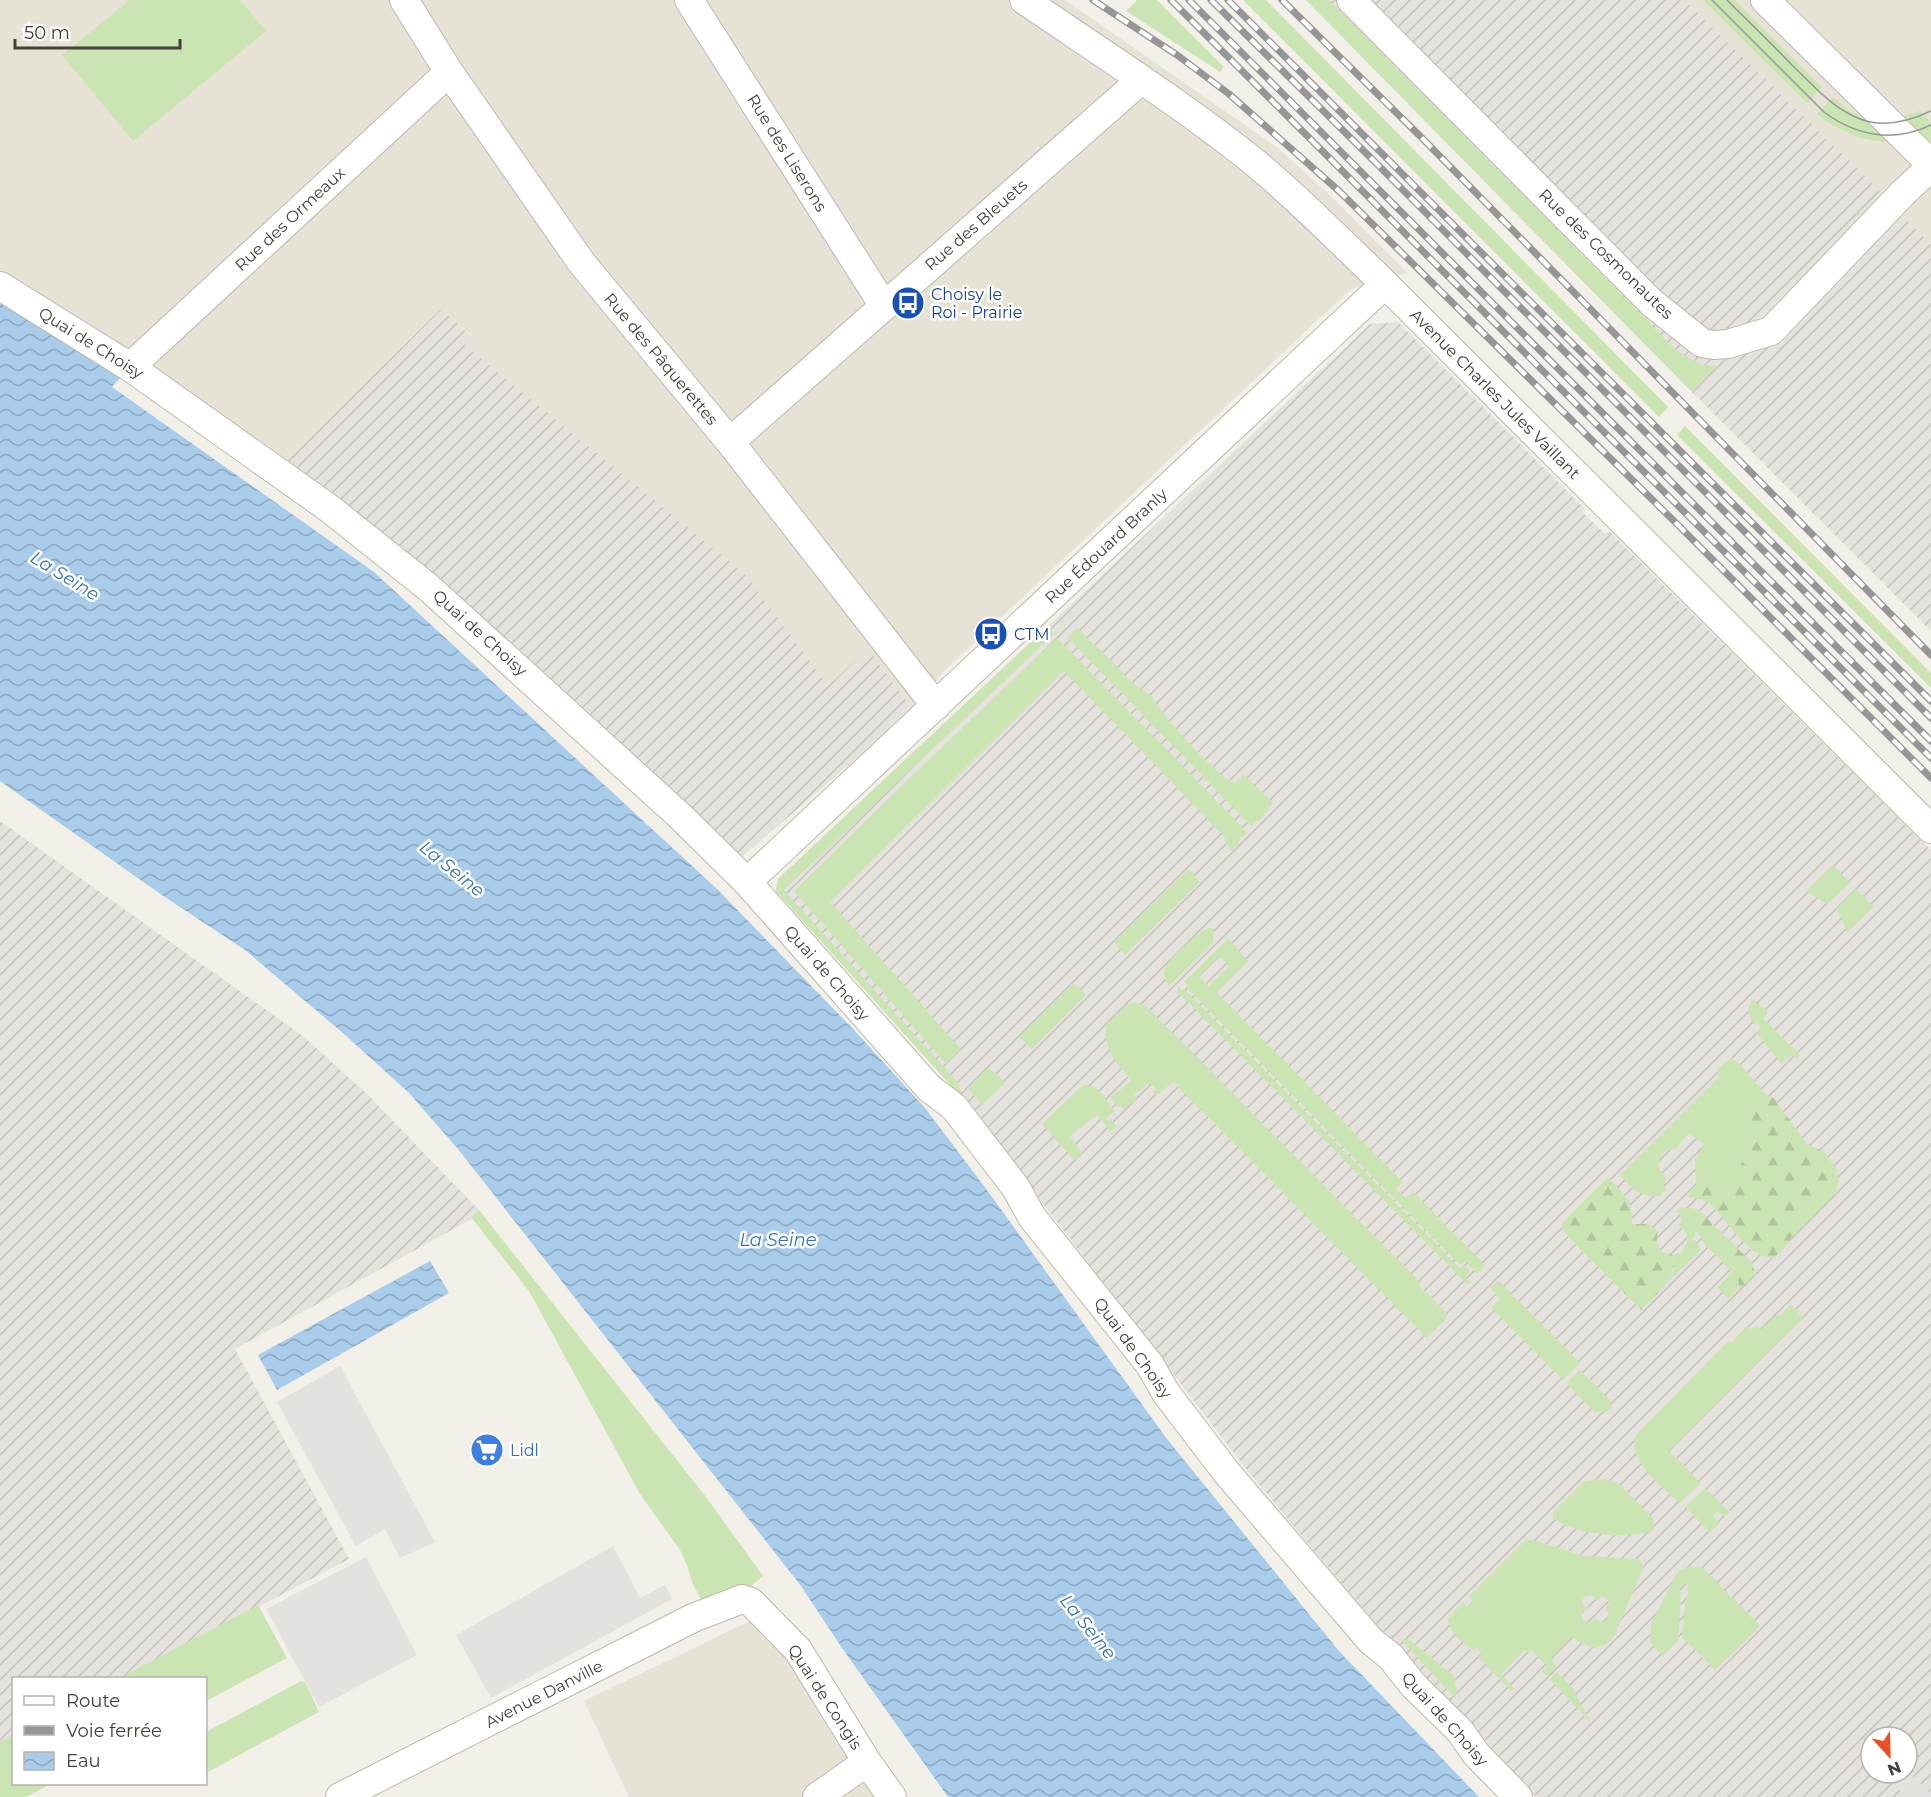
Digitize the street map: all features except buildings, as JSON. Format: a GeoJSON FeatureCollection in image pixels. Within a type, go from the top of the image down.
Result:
{"type":"FeatureCollection","features":[{"type":"Feature","properties":{"kind":"street","name":"Rue des Pâquerettes"},"geometry":{"type":"LineString","coordinates":[[404,0],[449,72],[581,262],[730,442],[936,706]]}},
{"type":"Feature","properties":{"kind":"street","name":"Rue des Liserons"},"geometry":{"type":"LineString","coordinates":[[689,0],[884,306]]}},
{"type":"Feature","properties":{"kind":"street","name":"Avenue Charles Jules Vaillant"},"geometry":{"type":"LineString","coordinates":[[1024,0],[1141,80],[1247,157],[1293,196],[1385,284],[1931,829]]}},
{"type":"Feature","properties":{"kind":"street","name":"Rue des Cosmonautes"},"geometry":{"type":"LineString","coordinates":[[1351,0],[1651,302],[1702,343],[1728,344],[1771,331],[1931,166]]}},
{"type":"Feature","properties":{"kind":"street"},"geometry":{"type":"LineString","coordinates":[[1765,0],[1931,166]]}},
{"type":"Feature","properties":{"kind":"street","name":"Rue des Ormeaux"},"geometry":{"type":"LineString","coordinates":[[130,367],[449,72]]}},
{"type":"Feature","properties":{"kind":"street","name":"Rue des Bleuets"},"geometry":{"type":"LineString","coordinates":[[730,442],[1141,80]]}},
{"type":"Feature","properties":{"kind":"street","name":"Rue Édouard Branly"},"geometry":{"type":"LineString","coordinates":[[747,882],[1385,284]]}},
{"type":"Feature","properties":{"kind":"street","name":"Quai de Choisy"},"geometry":{"type":"LineString","coordinates":[[0,286],[130,367],[330,509],[429,588],[681,817],[747,882],[929,1088],[954,1107],[1016,1188],[1032,1217],[1150,1365],[1166,1393],[1227,1473],[1371,1641],[1391,1657],[1413,1685],[1460,1731],[1476,1754],[1518,1797]]}},
{"type":"Feature","properties":{"kind":"street","name":"Avenue Danville"},"geometry":{"type":"LineString","coordinates":[[340,1797],[693,1618],[736,1600],[751,1602]]}},
{"type":"Feature","properties":{"kind":"street","name":"Quai de Congis"},"geometry":{"type":"LineString","coordinates":[[751,1602],[798,1650],[867,1762],[892,1797]]}},
{"type":"Feature","properties":{"kind":"street"},"geometry":{"type":"LineString","coordinates":[[817,1797],[867,1762]]}},
{"type":"Feature","properties":{"kind":"shaded area"},"geometry":{"type":"Polygon","coordinates":[[[0,0],[1065,0],[1278,148],[1332,197],[1407,273],[1351,289],[943,672],[913,710],[828,687],[746,575],[462,344],[471,335],[441,309],[286,460],[0,301],[0,0]]]}},
{"type":"Feature","properties":{"kind":"shaded area"},"geometry":{"type":"Polygon","coordinates":[[[1306,0],[1684,0],[1865,176],[1931,245],[1931,631],[1679,379],[1306,0]]]}},
{"type":"Feature","properties":{"kind":"shaded area"},"geometry":{"type":"Polygon","coordinates":[[[1684,0],[1931,0],[1931,245],[1865,176],[1684,0]]]}},
{"type":"Feature","properties":{"kind":"shaded area"},"geometry":{"type":"Polygon","coordinates":[[[441,309],[471,336],[463,344],[746,575],[828,686],[868,649],[913,710],[738,860],[415,559],[286,460],[441,309]]]}},
{"type":"Feature","properties":{"kind":"shaded area"},"geometry":{"type":"Polygon","coordinates":[[[1398,322],[1585,509],[1582,512],[1605,534],[1609,531],[1931,850],[1931,1797],[1536,1797],[1432,1690],[1243,1465],[962,1098],[776,891],[778,879],[1370,324],[1398,322]]]}},
{"type":"Feature","properties":{"kind":"shaded area"},"geometry":{"type":"Polygon","coordinates":[[[0,821],[303,1036],[366,1093],[479,1210],[470,1220],[235,1349],[349,1559],[126,1677],[12,1677],[12,1738],[0,1744],[0,821]]]}},
{"type":"Feature","properties":{"kind":"shaded area"},"geometry":{"type":"Polygon","coordinates":[[[340,1366],[435,1542],[400,1558],[385,1529],[356,1546],[277,1402],[340,1366]]]}},
{"type":"Feature","properties":{"kind":"shaded area"},"geometry":{"type":"Polygon","coordinates":[[[613,1546],[640,1598],[665,1585],[672,1599],[491,1698],[456,1635],[613,1546]]]}},
{"type":"Feature","properties":{"kind":"shaded area"},"geometry":{"type":"Polygon","coordinates":[[[366,1557],[417,1655],[319,1707],[266,1609],[366,1557]]]}},
{"type":"Feature","properties":{"kind":"shaded area"},"geometry":{"type":"Polygon","coordinates":[[[754,1619],[784,1641],[888,1797],[629,1797],[584,1701],[754,1619]]]}},
{"type":"Feature","properties":{"kind":"shaded area"},"geometry":{"type":"Polygon","coordinates":[[[1919,1782],[1931,1794],[1931,1797],[1906,1797],[1895,1785],[1919,1785],[1919,1782]]]}},
{"type":"Feature","properties":{"kind":"green space"},"geometry":{"type":"Polygon","coordinates":[[[130,0],[240,0],[266,31],[133,141],[62,55],[130,0]]]}},
{"type":"Feature","properties":{"kind":"green space"},"geometry":{"type":"Polygon","coordinates":[[[1137,0],[1157,0],[1224,67],[1220,72],[1126,11],[1137,0]]]}},
{"type":"Feature","properties":{"kind":"green space"},"geometry":{"type":"Polygon","coordinates":[[[1243,0],[1266,0],[1668,407],[1659,417],[1243,0]]]}},
{"type":"Feature","properties":{"kind":"green space"},"geometry":{"type":"Polygon","coordinates":[[[1306,0],[1329,0],[1677,351],[1702,365],[1718,366],[1691,391],[1306,0]]]}},
{"type":"Feature","properties":{"kind":"green space"},"geometry":{"type":"Polygon","coordinates":[[[1703,0],[1735,0],[1822,87],[1807,103],[1703,0]]]}},
{"type":"Feature","properties":{"kind":"green space"},"geometry":{"type":"Polygon","coordinates":[[[1833,97],[1851,112],[1862,116],[1894,142],[1853,135],[1817,114],[1833,97]]]}},
{"type":"Feature","properties":{"kind":"green space"},"geometry":{"type":"Polygon","coordinates":[[[1920,111],[1931,122],[1931,142],[1921,137],[1902,116],[1920,111]]]}},
{"type":"Feature","properties":{"kind":"green space"},"geometry":{"type":"Polygon","coordinates":[[[1685,426],[1931,673],[1931,688],[1677,435],[1685,426]]]}},
{"type":"Feature","properties":{"kind":"green space"},"geometry":{"type":"Polygon","coordinates":[[[1047,627],[1054,634],[784,890],[959,1084],[962,1098],[776,891],[778,879],[1047,627]]]}},
{"type":"Feature","properties":{"kind":"green space"},"geometry":{"type":"Polygon","coordinates":[[[1077,628],[1128,679],[1150,695],[1169,721],[1223,776],[1235,784],[1243,774],[1273,803],[1261,818],[1251,826],[1068,638],[1077,628]]]}},
{"type":"Feature","properties":{"kind":"green space"},"geometry":{"type":"Polygon","coordinates":[[[1057,638],[1247,832],[1231,852],[1223,835],[1064,671],[830,902],[961,1049],[946,1064],[794,891],[1057,638]]]}},
{"type":"Feature","properties":{"kind":"green space"},"geometry":{"type":"Polygon","coordinates":[[[1833,865],[1850,883],[1827,904],[1806,891],[1833,865]]]}},
{"type":"Feature","properties":{"kind":"green space"},"geometry":{"type":"Polygon","coordinates":[[[1189,869],[1200,882],[1125,955],[1114,942],[1189,869]]]}},
{"type":"Feature","properties":{"kind":"green space"},"geometry":{"type":"Polygon","coordinates":[[[1856,889],[1874,907],[1848,932],[1836,909],[1856,889]]]}},
{"type":"Feature","properties":{"kind":"green space"},"geometry":{"type":"Polygon","coordinates":[[[1208,928],[1214,928],[1213,943],[1169,986],[1164,973],[1168,963],[1185,945],[1208,928]]]}},
{"type":"Feature","properties":{"kind":"green space"},"geometry":{"type":"Polygon","coordinates":[[[1228,939],[1248,961],[1217,993],[1403,1182],[1396,1189],[1406,1198],[1413,1192],[1485,1266],[1477,1274],[1466,1261],[1460,1265],[1186,987],[1188,985],[1184,982],[1228,939]],[[1219,956],[1199,976],[1209,986],[1229,966],[1219,956]]]}},
{"type":"Feature","properties":{"kind":"green space"},"geometry":{"type":"Polygon","coordinates":[[[1074,983],[1086,995],[1032,1049],[1019,1037],[1074,983]]]}},
{"type":"Feature","properties":{"kind":"green space"},"geometry":{"type":"Polygon","coordinates":[[[1178,986],[1184,989],[1460,1268],[1465,1265],[1470,1271],[1465,1276],[1470,1282],[1468,1285],[1178,992],[1178,986]]]}},
{"type":"Feature","properties":{"kind":"green space"},"geometry":{"type":"Polygon","coordinates":[[[1752,999],[1769,1012],[1763,1018],[1800,1055],[1796,1059],[1792,1055],[1781,1063],[1756,1033],[1762,1028],[1757,1023],[1755,1025],[1750,1016],[1749,1006],[1752,999]]]}},
{"type":"Feature","properties":{"kind":"green space"},"geometry":{"type":"Polygon","coordinates":[[[1134,1002],[1146,1006],[1420,1282],[1418,1284],[1446,1313],[1446,1319],[1427,1338],[1173,1082],[1156,1096],[1153,1092],[1156,1089],[1149,1083],[1134,1095],[1137,1099],[1124,1109],[1118,1107],[1111,1097],[1131,1081],[1109,1049],[1106,1026],[1125,1006],[1134,1002]]]}},
{"type":"Feature","properties":{"kind":"green space"},"geometry":{"type":"Polygon","coordinates":[[[1731,1058],[1740,1064],[1767,1096],[1761,1096],[1748,1157],[1741,1163],[1742,1179],[1723,1186],[1704,1182],[1696,1185],[1695,1160],[1704,1144],[1689,1133],[1676,1149],[1665,1152],[1660,1160],[1659,1168],[1666,1178],[1664,1185],[1667,1191],[1661,1192],[1661,1196],[1637,1192],[1620,1175],[1719,1077],[1718,1068],[1731,1058]]]}},
{"type":"Feature","properties":{"kind":"green space"},"geometry":{"type":"Polygon","coordinates":[[[988,1068],[1005,1083],[982,1105],[968,1088],[988,1068]]]}},
{"type":"Feature","properties":{"kind":"green space"},"geometry":{"type":"Polygon","coordinates":[[[1083,1085],[1093,1087],[1105,1098],[1115,1111],[1106,1118],[1108,1121],[1111,1119],[1117,1127],[1111,1132],[1097,1115],[1070,1136],[1083,1154],[1074,1160],[1042,1124],[1083,1085]]]}},
{"type":"Feature","properties":{"kind":"green space"},"geometry":{"type":"Polygon","coordinates":[[[1761,1096],[1773,1097],[1807,1144],[1825,1152],[1835,1167],[1835,1185],[1829,1195],[1797,1209],[1791,1238],[1774,1258],[1763,1256],[1745,1244],[1707,1202],[1689,1197],[1693,1187],[1704,1182],[1723,1186],[1742,1179],[1741,1163],[1748,1157],[1752,1133],[1746,1117],[1751,1105],[1761,1096]]]}},
{"type":"Feature","properties":{"kind":"green space"},"geometry":{"type":"Polygon","coordinates":[[[1835,1167],[1838,1180],[1835,1194],[1789,1240],[1797,1209],[1812,1202],[1836,1176],[1835,1167]]]}},
{"type":"Feature","properties":{"kind":"green space"},"geometry":{"type":"Polygon","coordinates":[[[1606,1179],[1610,1179],[1630,1201],[1632,1224],[1649,1224],[1658,1232],[1659,1248],[1673,1255],[1672,1272],[1669,1279],[1641,1310],[1567,1236],[1562,1227],[1562,1223],[1606,1179]]]}},
{"type":"Feature","properties":{"kind":"green space"},"geometry":{"type":"Polygon","coordinates":[[[1680,1207],[1700,1211],[1696,1214],[1695,1237],[1692,1241],[1695,1240],[1701,1250],[1668,1282],[1675,1266],[1673,1255],[1682,1252],[1688,1240],[1685,1231],[1678,1225],[1681,1220],[1676,1211],[1680,1207]]]}},
{"type":"Feature","properties":{"kind":"green space"},"geometry":{"type":"Polygon","coordinates":[[[479,1210],[706,1497],[763,1576],[743,1593],[704,1606],[680,1550],[640,1494],[529,1291],[471,1217],[479,1210]]]}},
{"type":"Feature","properties":{"kind":"green space"},"geometry":{"type":"Polygon","coordinates":[[[1700,1211],[1716,1227],[1718,1236],[1716,1239],[1704,1241],[1695,1230],[1696,1213],[1700,1211]]]}},
{"type":"Feature","properties":{"kind":"green space"},"geometry":{"type":"Polygon","coordinates":[[[1716,1227],[1738,1249],[1734,1249],[1729,1259],[1738,1275],[1739,1284],[1729,1299],[1717,1288],[1732,1272],[1701,1239],[1704,1241],[1718,1236],[1716,1227]]]}},
{"type":"Feature","properties":{"kind":"green space"},"geometry":{"type":"Polygon","coordinates":[[[1738,1249],[1750,1260],[1756,1274],[1739,1290],[1738,1275],[1726,1254],[1728,1250],[1738,1249]]]}},
{"type":"Feature","properties":{"kind":"green space"},"geometry":{"type":"Polygon","coordinates":[[[1499,1281],[1580,1363],[1563,1380],[1491,1307],[1500,1299],[1490,1287],[1499,1281]]]}},
{"type":"Feature","properties":{"kind":"green space"},"geometry":{"type":"Polygon","coordinates":[[[1791,1304],[1803,1318],[1669,1451],[1701,1483],[1680,1503],[1656,1481],[1641,1463],[1634,1444],[1636,1435],[1728,1341],[1730,1343],[1748,1327],[1749,1329],[1755,1326],[1762,1329],[1777,1314],[1780,1316],[1791,1304]]]}},
{"type":"Feature","properties":{"kind":"green space"},"geometry":{"type":"Polygon","coordinates":[[[1580,1370],[1612,1402],[1609,1404],[1613,1408],[1605,1412],[1595,1412],[1566,1383],[1580,1370]]]}},
{"type":"Feature","properties":{"kind":"green space"},"geometry":{"type":"Polygon","coordinates":[[[1605,1479],[1619,1484],[1652,1517],[1655,1525],[1653,1530],[1631,1535],[1602,1534],[1574,1528],[1553,1518],[1556,1509],[1585,1481],[1605,1479]]]}},
{"type":"Feature","properties":{"kind":"green space"},"geometry":{"type":"Polygon","coordinates":[[[1705,1488],[1730,1512],[1725,1517],[1718,1511],[1713,1516],[1720,1523],[1710,1532],[1685,1507],[1705,1488]]]}},
{"type":"Feature","properties":{"kind":"green space"},"geometry":{"type":"Polygon","coordinates":[[[1526,1540],[1537,1541],[1584,1556],[1638,1559],[1642,1562],[1643,1569],[1614,1636],[1609,1642],[1594,1647],[1583,1644],[1572,1637],[1551,1658],[1556,1667],[1547,1676],[1542,1672],[1547,1666],[1531,1650],[1528,1653],[1525,1650],[1501,1674],[1515,1689],[1511,1691],[1478,1657],[1482,1653],[1477,1647],[1472,1651],[1449,1624],[1448,1619],[1463,1602],[1467,1607],[1473,1602],[1469,1596],[1526,1540]],[[1586,1596],[1582,1600],[1582,1604],[1588,1609],[1582,1613],[1582,1620],[1590,1624],[1596,1618],[1600,1622],[1606,1621],[1609,1614],[1605,1609],[1609,1604],[1608,1599],[1603,1596],[1596,1601],[1593,1596],[1586,1596]]]}},
{"type":"Feature","properties":{"kind":"green space"},"geometry":{"type":"Polygon","coordinates":[[[1687,1567],[1698,1567],[1705,1570],[1760,1626],[1715,1670],[1682,1637],[1686,1597],[1689,1593],[1686,1590],[1689,1586],[1687,1583],[1679,1589],[1681,1592],[1678,1641],[1662,1656],[1650,1642],[1651,1624],[1676,1575],[1687,1567]]]}},
{"type":"Feature","properties":{"kind":"green space"},"geometry":{"type":"Polygon","coordinates":[[[258,1605],[287,1658],[207,1700],[207,1677],[122,1677],[258,1605]]]}},
{"type":"Feature","properties":{"kind":"green space"},"geometry":{"type":"Polygon","coordinates":[[[1407,1638],[1454,1676],[1457,1694],[1454,1697],[1402,1641],[1407,1638]]]}},
{"type":"Feature","properties":{"kind":"green space"},"geometry":{"type":"Polygon","coordinates":[[[1557,1672],[1572,1687],[1592,1724],[1549,1679],[1557,1672]]]}},
{"type":"Feature","properties":{"kind":"green space"},"geometry":{"type":"Polygon","coordinates":[[[301,1681],[305,1682],[319,1712],[207,1772],[207,1731],[301,1681]]]}},
{"type":"Feature","properties":{"kind":"green space"},"geometry":{"type":"Polygon","coordinates":[[[12,1736],[12,1785],[49,1785],[26,1797],[0,1797],[0,1742],[12,1736]]]}},
{"type":"Feature","properties":{"kind":"water","name":"La Seine"},"geometry":{"type":"Polygon","coordinates":[[[0,301],[120,378],[112,387],[374,572],[717,889],[855,1031],[925,1108],[1167,1439],[1338,1650],[1479,1797],[948,1797],[842,1648],[801,1586],[458,1149],[409,1093],[245,950],[159,893],[0,781],[0,301]]]}},
{"type":"Feature","properties":{"kind":"water"},"geometry":{"type":"Polygon","coordinates":[[[430,1261],[449,1293],[277,1390],[258,1355],[430,1261]]]}},
{"type":"Feature","properties":{"kind":"tram line"},"geometry":{"type":"LineString","coordinates":[[1712,0],[1824,112],[1836,120],[1862,131],[1889,135],[1917,131],[1931,125]]}},
{"type":"Feature","properties":{"kind":"tram line"},"geometry":{"type":"LineString","coordinates":[[1727,0],[1815,88],[1850,115],[1869,122],[1887,123],[1905,121],[1931,111]]}},
{"type":"Feature","properties":{"kind":"railway"},"geometry":{"type":"LineString","coordinates":[[1093,0],[1177,55],[1229,94],[1339,191],[1931,778]]}},
{"type":"Feature","properties":{"kind":"railway"},"geometry":{"type":"LineString","coordinates":[[1171,0],[1931,758]]}},
{"type":"Feature","properties":{"kind":"railway"},"geometry":{"type":"LineString","coordinates":[[1189,0],[1931,741]]}},
{"type":"Feature","properties":{"kind":"railway"},"geometry":{"type":"LineString","coordinates":[[1211,0],[1931,718]]}},
{"type":"Feature","properties":{"kind":"railway"},"geometry":{"type":"LineString","coordinates":[[1228,0],[1931,701]]}},
{"type":"Feature","properties":{"kind":"railway"},"geometry":{"type":"LineString","coordinates":[[1282,0],[1422,138],[1931,655]]}},
{"type":"Feature","properties":{"kind":"place","name":"Choisy le Roi - Prairie"},"geometry":{"type":"Point","coordinates":[908,303]}},
{"type":"Feature","properties":{"kind":"place","name":"CTM"},"geometry":{"type":"Point","coordinates":[991,634]}},
{"type":"Feature","properties":{"kind":"place","name":"Lidl"},"geometry":{"type":"Point","coordinates":[487,1450]}}]}
